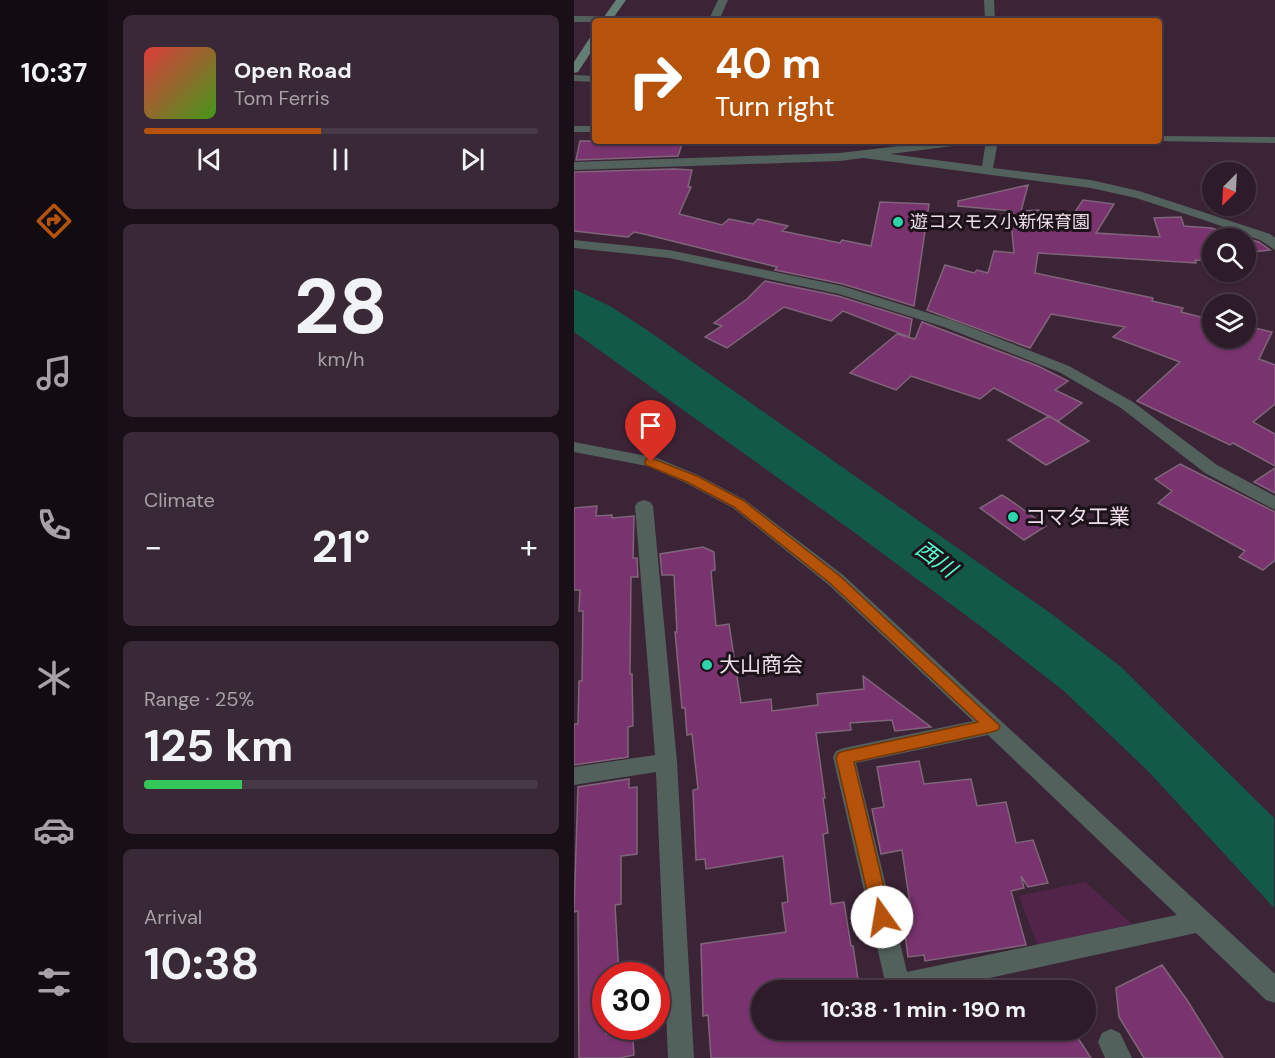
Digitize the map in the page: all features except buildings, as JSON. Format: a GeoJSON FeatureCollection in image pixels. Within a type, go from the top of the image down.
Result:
{"type":"FeatureCollection","features":[{"type":"Feature","properties":{"kind":"street"},"geometry":{"type":"LineString","coordinates":[[608,18],[621,0]]}},
{"type":"Feature","properties":{"kind":"street"},"geometry":{"type":"LineString","coordinates":[[715,18],[722,0]]}},
{"type":"Feature","properties":{"kind":"street"},"geometry":{"type":"LineString","coordinates":[[989,0],[990,18]]}},
{"type":"Feature","properties":{"kind":"street"},"geometry":{"type":"LineString","coordinates":[[574,19],[592,20]]}},
{"type":"Feature","properties":{"kind":"street"},"geometry":{"type":"LineString","coordinates":[[574,70],[592,43]]}},
{"type":"Feature","properties":{"kind":"street"},"geometry":{"type":"LineString","coordinates":[[574,78],[592,79]]}},
{"type":"Feature","properties":{"kind":"street"},"geometry":{"type":"LineString","coordinates":[[574,129],[592,129]]}},
{"type":"Feature","properties":{"kind":"street"},"geometry":{"type":"LineString","coordinates":[[1162,139],[1274,140]]}},
{"type":"Feature","properties":{"kind":"street"},"geometry":{"type":"LineString","coordinates":[[574,166],[867,155],[947,144]]}},
{"type":"Feature","properties":{"kind":"street"},"geometry":{"type":"LineString","coordinates":[[987,170],[991,144]]}},
{"type":"Feature","properties":{"kind":"street"},"geometry":{"type":"LineString","coordinates":[[867,155],[1090,184],[1139,195],[1265,237],[1274,246]]}},
{"type":"Feature","properties":{"kind":"street"},"geometry":{"type":"LineString","coordinates":[[574,244],[669,254],[841,290],[949,324],[1064,369],[1128,405],[1211,469],[1274,504]]}},
{"type":"Feature","properties":{"kind":"street"},"geometry":{"type":"LineString","coordinates":[[574,447],[651,462],[692,479],[739,504],[836,580],[1274,991]]}},
{"type":"Feature","properties":{"kind":"street"},"geometry":{"type":"LineString","coordinates":[[644,506],[666,762],[681,1058]]}},
{"type":"Feature","properties":{"kind":"street"},"geometry":{"type":"LineString","coordinates":[[992,726],[844,758],[898,986],[1199,921]]}},
{"type":"Feature","properties":{"kind":"street"},"geometry":{"type":"LineString","coordinates":[[574,776],[666,762]]}},
{"type":"Feature","properties":{"kind":"shaded area"},"geometry":{"type":"Polygon","coordinates":[[[1085,882],[1132,924],[1038,946],[1019,896],[1085,882]]]}},
{"type":"Feature","properties":{"kind":"water","name":"西川"},"geometry":{"type":"Polygon","coordinates":[[[574,289],[610,306],[647,330],[1053,615],[1120,666],[1274,818],[1274,908],[1149,772],[1065,692],[851,530],[574,332],[574,289]]]}},
{"type":"Feature","properties":{"kind":"place","name":"遊コスモス小新保育園"},"geometry":{"type":"Point","coordinates":[898,222]}},
{"type":"Feature","properties":{"kind":"place","name":"コマタ工業"},"geometry":{"type":"Point","coordinates":[1013,517]}},
{"type":"Feature","properties":{"kind":"place","name":"大山商会"},"geometry":{"type":"Point","coordinates":[707,665]}},
{"type":"Feature","properties":{"kind":"route"},"geometry":{"type":"LineString","coordinates":[[651,462],[692,479],[739,504],[836,580],[992,726],[844,758],[882,917]]}}]}
